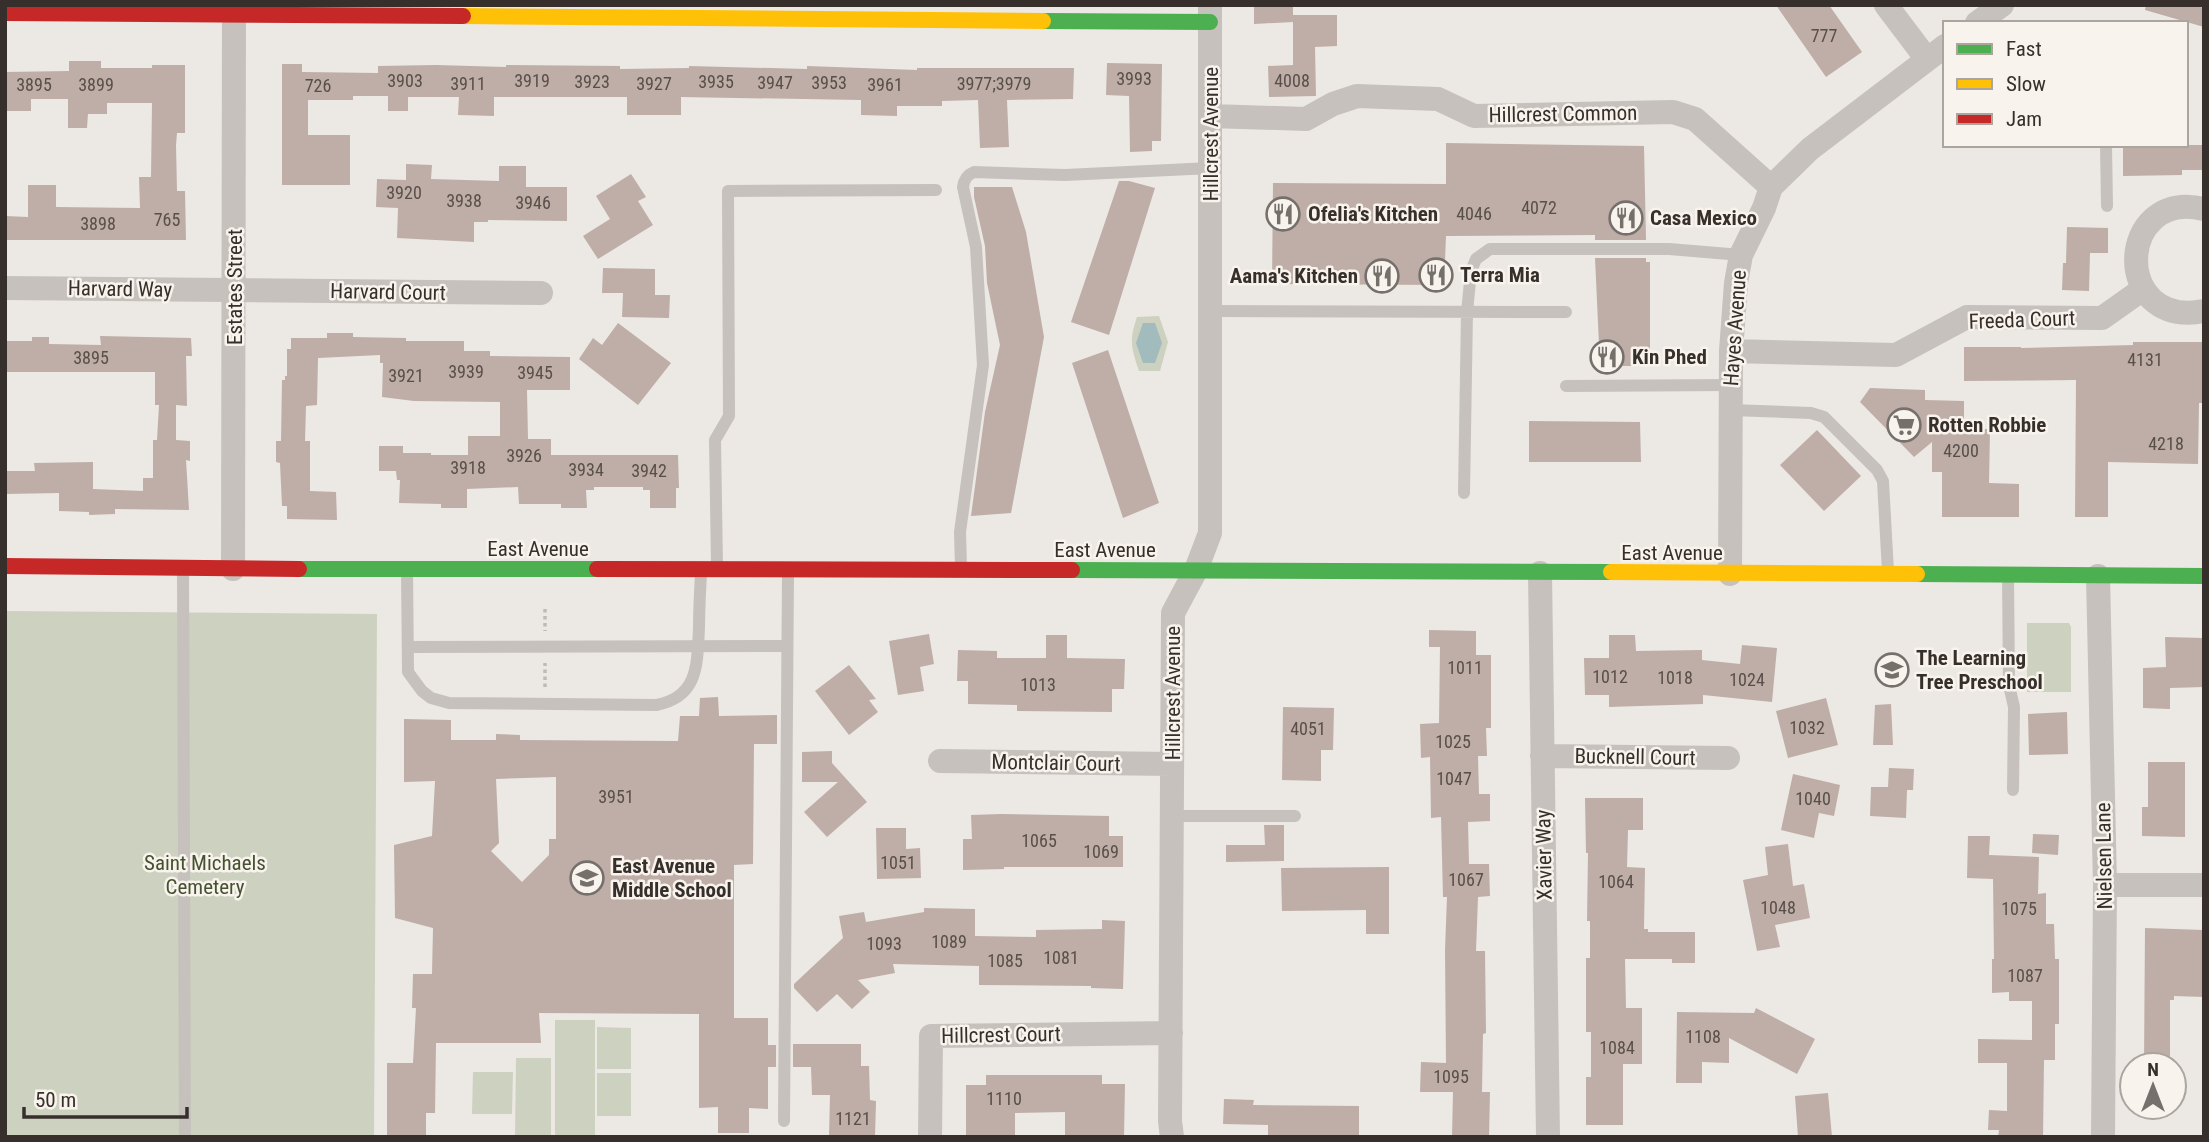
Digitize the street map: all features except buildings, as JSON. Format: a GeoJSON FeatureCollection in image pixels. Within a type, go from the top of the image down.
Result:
{"type":"FeatureCollection","features":[{"type":"Feature","properties":{"kind":"main road"},"geometry":{"type":"LineString","coordinates":[[5,13],[234,10],[1210,13]]}},
{"type":"Feature","properties":{"kind":"main road","name":"East Avenue"},"geometry":{"type":"LineString","coordinates":[[5,566],[183,569],[1196,570],[2204,576]]}},
{"type":"Feature","properties":{"kind":"street"},"geometry":{"type":"LineString","coordinates":[[1886,5],[1936,52]]}},
{"type":"Feature","properties":{"kind":"street","name":"Estates Street"},"geometry":{"type":"LineString","coordinates":[[233,569],[234,10]]}},
{"type":"Feature","properties":{"kind":"street","name":"Hillcrest Avenue"},"geometry":{"type":"LineString","coordinates":[[1172,1137],[1173,613],[1196,570],[1210,533],[1210,13]]}},
{"type":"Feature","properties":{"kind":"street","name":"Hayes Avenue"},"geometry":{"type":"LineString","coordinates":[[1730,575],[1731,351],[1736,283],[1741,256],[1771,187],[1810,149],[1936,52]]}},
{"type":"Feature","properties":{"kind":"street","name":"Hillcrest Common"},"geometry":{"type":"LineString","coordinates":[[1211,117],[1306,119],[1333,104],[1357,96],[1438,99],[1475,116],[1674,112],[1695,119],[1771,187]]}},
{"type":"Feature","properties":{"kind":"street"},"geometry":{"type":"LineString","coordinates":[[2204,209],[2183,207],[2165,212],[2151,222],[2140,237],[2135,254],[2136,272],[2143,289],[2154,302],[2169,310],[2186,314],[2204,311]]}},
{"type":"Feature","properties":{"kind":"street","name":"Harvard Way"},"geometry":{"type":"LineString","coordinates":[[5,288],[235,290]]}},
{"type":"Feature","properties":{"kind":"street","name":"Freeda Court"},"geometry":{"type":"LineString","coordinates":[[1731,351],[1896,355],[1967,317],[2102,318],[2143,289]]}},
{"type":"Feature","properties":{"kind":"street","name":"Harvard Court"},"geometry":{"type":"LineString","coordinates":[[235,290],[541,293]]}},
{"type":"Feature","properties":{"kind":"street","name":"Xavier Way"},"geometry":{"type":"LineString","coordinates":[[1540,573],[1548,1137]]}},
{"type":"Feature","properties":{"kind":"street","name":"Nielsen Lane"},"geometry":{"type":"LineString","coordinates":[[2098,576],[2105,885],[2103,1137]]}},
{"type":"Feature","properties":{"kind":"street","name":"Bucknell Court"},"geometry":{"type":"LineString","coordinates":[[1542,755],[1728,758]]}},
{"type":"Feature","properties":{"kind":"street","name":"Montclair Court"},"geometry":{"type":"LineString","coordinates":[[940,761],[1172,764]]}},
{"type":"Feature","properties":{"kind":"street"},"geometry":{"type":"LineString","coordinates":[[2105,885],[2204,885]]}},
{"type":"Feature","properties":{"kind":"street","name":"Hillcrest Court"},"geometry":{"type":"LineString","coordinates":[[930,1137],[930,1036],[1171,1033]]}},
{"type":"Feature","properties":{"kind":"lane"},"geometry":{"type":"LineString","coordinates":[[2106,147],[2107,206]]}},
{"type":"Feature","properties":{"kind":"lane"},"geometry":{"type":"LineString","coordinates":[[961,570],[960,532],[983,365],[976,247],[964,181],[974,172],[1065,174],[1211,168]]}},
{"type":"Feature","properties":{"kind":"lane"},"geometry":{"type":"LineString","coordinates":[[407,569],[408,672],[422,691],[431,698],[449,703],[670,703],[688,688],[697,666],[709,570],[715,440],[729,416],[728,191],[936,190]]}},
{"type":"Feature","properties":{"kind":"lane"},"geometry":{"type":"LineString","coordinates":[[1464,493],[1467,312],[1471,271],[1476,259],[1490,249],[1670,248],[1741,256]]}},
{"type":"Feature","properties":{"kind":"lane"},"geometry":{"type":"LineString","coordinates":[[1211,311],[1566,312]]}},
{"type":"Feature","properties":{"kind":"lane"},"geometry":{"type":"LineString","coordinates":[[1566,386],[1731,398],[1824,417],[1877,470],[1883,481],[1888,575]]}},
{"type":"Feature","properties":{"kind":"lane"},"geometry":{"type":"LineString","coordinates":[[183,569],[185,1137]]}},
{"type":"Feature","properties":{"kind":"lane"},"geometry":{"type":"LineString","coordinates":[[784,1121],[788,570]]}},
{"type":"Feature","properties":{"kind":"lane"},"geometry":{"type":"LineString","coordinates":[[2008,576],[2009,685],[2014,706],[2013,790]]}},
{"type":"Feature","properties":{"kind":"lane"},"geometry":{"type":"LineString","coordinates":[[408,647],[788,646]]}},
{"type":"Feature","properties":{"kind":"lane"},"geometry":{"type":"LineString","coordinates":[[1172,817],[1294,816]]}},
{"type":"Feature","properties":{"kind":"path"},"geometry":{"type":"LineString","coordinates":[[545,609],[545,704]]}},
{"type":"Feature","properties":{"kind":"green space"},"geometry":{"type":"Polygon","coordinates":[[[1159,316],[1168,342],[1160,371],[1139,371],[1132,344],[1137,317],[1159,316]]]}},
{"type":"Feature","properties":{"kind":"green space","name":"Saint Michaels Cemetery"},"geometry":{"type":"Polygon","coordinates":[[[5,611],[377,614],[374,1137],[5,1137],[5,611]]]}},
{"type":"Feature","properties":{"kind":"green space"},"geometry":{"type":"Polygon","coordinates":[[[2027,623],[2069,623],[2071,692],[2027,692],[2027,623]]]}},
{"type":"Feature","properties":{"kind":"green space"},"geometry":{"type":"Polygon","coordinates":[[[555,1020],[595,1020],[595,1137],[555,1137],[555,1020]]]}},
{"type":"Feature","properties":{"kind":"green space"},"geometry":{"type":"Polygon","coordinates":[[[597,1027],[631,1028],[631,1069],[597,1069],[597,1027]]]}},
{"type":"Feature","properties":{"kind":"green space"},"geometry":{"type":"Polygon","coordinates":[[[516,1058],[551,1058],[551,1137],[515,1137],[516,1058]]]}},
{"type":"Feature","properties":{"kind":"green space"},"geometry":{"type":"Polygon","coordinates":[[[473,1072],[513,1072],[512,1114],[472,1114],[473,1072]]]}},
{"type":"Feature","properties":{"kind":"green space"},"geometry":{"type":"Polygon","coordinates":[[[597,1073],[631,1073],[631,1116],[597,1116],[597,1073]]]}},
{"type":"Feature","properties":{"kind":"water"},"geometry":{"type":"Polygon","coordinates":[[[1143,323],[1155,323],[1162,343],[1155,363],[1143,363],[1136,343],[1143,323]]]}},
{"type":"Feature","properties":{"kind":"traffic: fast"},"geometry":{"type":"LineString","coordinates":[[1043,21],[1210,22]]}},
{"type":"Feature","properties":{"kind":"traffic: fast"},"geometry":{"type":"LineString","coordinates":[[299,569],[597,569]]}},
{"type":"Feature","properties":{"kind":"traffic: fast"},"geometry":{"type":"LineString","coordinates":[[1072,570],[1611,572]]}},
{"type":"Feature","properties":{"kind":"traffic: fast"},"geometry":{"type":"LineString","coordinates":[[1917,574],[2204,576]]}},
{"type":"Feature","properties":{"kind":"traffic: slow"},"geometry":{"type":"LineString","coordinates":[[463,16],[1043,21]]}},
{"type":"Feature","properties":{"kind":"traffic: slow"},"geometry":{"type":"LineString","coordinates":[[1611,572],[1917,574]]}},
{"type":"Feature","properties":{"kind":"traffic: jam"},"geometry":{"type":"LineString","coordinates":[[5,13],[463,16]]}},
{"type":"Feature","properties":{"kind":"traffic: jam"},"geometry":{"type":"LineString","coordinates":[[5,566],[299,569]]}},
{"type":"Feature","properties":{"kind":"traffic: jam"},"geometry":{"type":"LineString","coordinates":[[597,569],[1072,570]]}},
{"type":"Feature","properties":{"kind":"place","name":"Ofelia's Kitchen"},"geometry":{"type":"Point","coordinates":[1283,214]}},
{"type":"Feature","properties":{"kind":"place","name":"Casa Mexico"},"geometry":{"type":"Point","coordinates":[1626,218]}},
{"type":"Feature","properties":{"kind":"place","name":"Terra Mia"},"geometry":{"type":"Point","coordinates":[1436,275]}},
{"type":"Feature","properties":{"kind":"place","name":"Aama's Kitchen"},"geometry":{"type":"Point","coordinates":[1382,276]}},
{"type":"Feature","properties":{"kind":"place","name":"Kin Phed"},"geometry":{"type":"Point","coordinates":[1607,357]}},
{"type":"Feature","properties":{"kind":"place","name":"Rotten Robbie"},"geometry":{"type":"Point","coordinates":[1904,425]}},
{"type":"Feature","properties":{"kind":"place","name":"The Learning Tree Preschool"},"geometry":{"type":"Point","coordinates":[1892,670]}},
{"type":"Feature","properties":{"kind":"place","name":"East Avenue Middle School"},"geometry":{"type":"Point","coordinates":[587,878]}}]}
